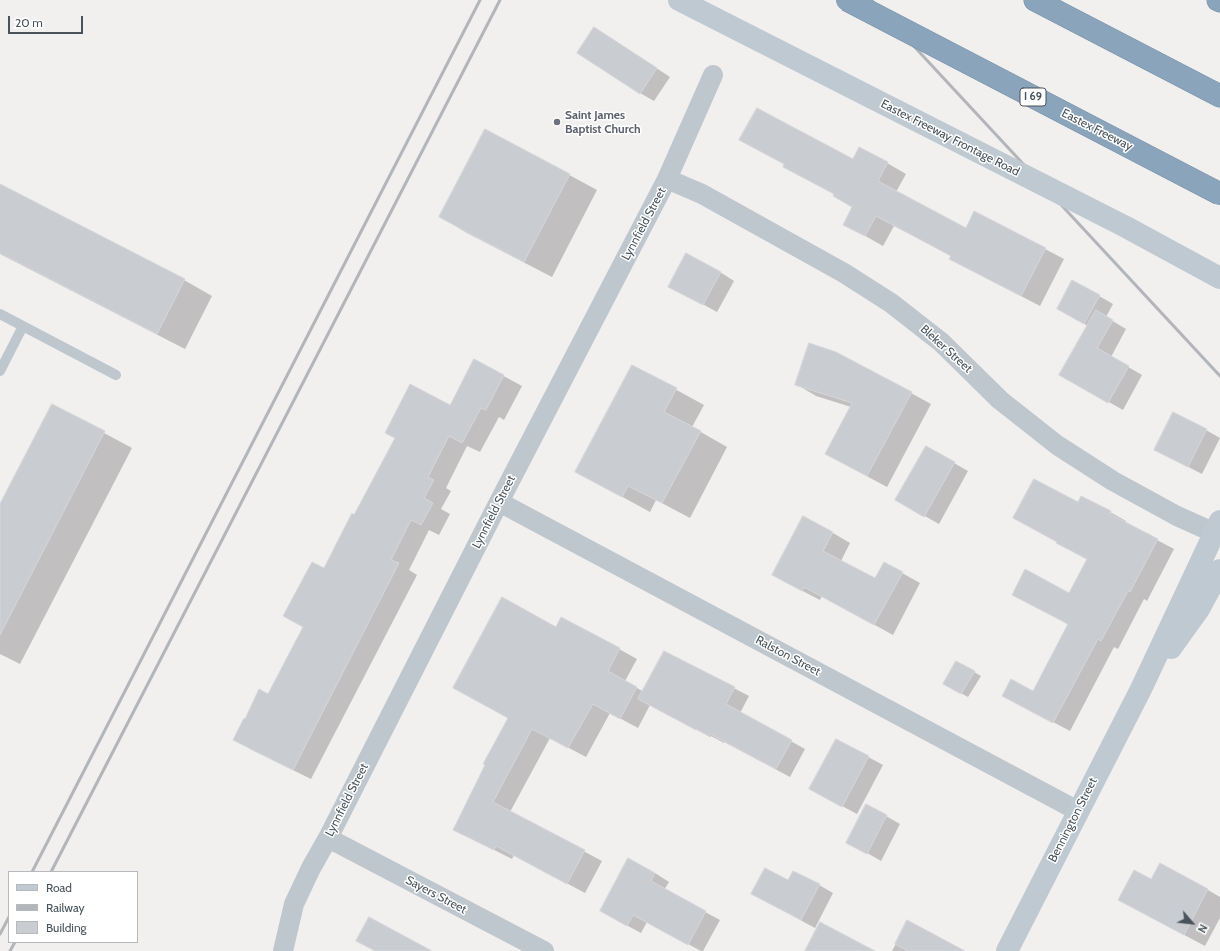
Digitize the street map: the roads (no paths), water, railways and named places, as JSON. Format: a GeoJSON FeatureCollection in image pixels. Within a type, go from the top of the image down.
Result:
{"type":"FeatureCollection","features":[{"type":"Feature","properties":{"kind":"highway","name":"Eastex Freeway"},"geometry":{"type":"LineString","coordinates":[[846,0],[1220,194]]}},
{"type":"Feature","properties":{"kind":"highway"},"geometry":{"type":"LineString","coordinates":[[1035,0],[1220,96]]}},
{"type":"Feature","properties":{"kind":"main road","name":"Eastex Freeway Frontage Road"},"geometry":{"type":"LineString","coordinates":[[679,0],[1126,226],[1220,278]]}},
{"type":"Feature","properties":{"kind":"main road","name":"Bennington Street"},"geometry":{"type":"LineString","coordinates":[[1006,951],[1141,689],[1217,527]]}},
{"type":"Feature","properties":{"kind":"main road","name":"Bennington Street"},"geometry":{"type":"LineString","coordinates":[[1141,689],[1199,609],[1220,570]]}},
{"type":"Feature","properties":{"kind":"main road"},"geometry":{"type":"LineString","coordinates":[[1199,609],[1220,584]]}},
{"type":"Feature","properties":{"kind":"street","name":"Lynnfield Street"},"geometry":{"type":"LineString","coordinates":[[282,951],[294,904],[311,868],[328,838],[499,502],[668,179],[714,75]]}},
{"type":"Feature","properties":{"kind":"street","name":"Bleker Street"},"geometry":{"type":"LineString","coordinates":[[668,179],[709,198],[844,273],[891,303],[941,342],[1000,400],[1057,445],[1113,482],[1177,516],[1217,527]]}},
{"type":"Feature","properties":{"kind":"street","name":"Ralston Street"},"geometry":{"type":"LineString","coordinates":[[499,502],[1078,810]]}},
{"type":"Feature","properties":{"kind":"street","name":"Sayers Street"},"geometry":{"type":"LineString","coordinates":[[328,838],[544,951]]}},
{"type":"Feature","properties":{"kind":"lane"},"geometry":{"type":"LineString","coordinates":[[0,314],[116,375]]}},
{"type":"Feature","properties":{"kind":"lane"},"geometry":{"type":"LineString","coordinates":[[0,371],[23,326]]}},
{"type":"Feature","properties":{"kind":"railway"},"geometry":{"type":"LineString","coordinates":[[33,871],[480,0]]}},
{"type":"Feature","properties":{"kind":"railway"},"geometry":{"type":"LineString","coordinates":[[52,871],[500,0]]}},
{"type":"Feature","properties":{"kind":"railway"},"geometry":{"type":"LineString","coordinates":[[871,0],[1220,376]]}},
{"type":"Feature","properties":{"kind":"railway"},"geometry":{"type":"LineString","coordinates":[[0,934],[8,919]]}},
{"type":"Feature","properties":{"kind":"railway"},"geometry":{"type":"LineString","coordinates":[[10,951],[14,943]]}},
{"type":"Feature","properties":{"kind":"place","name":"Saint James Baptist Church"},"geometry":{"type":"Point","coordinates":[557,122]}}]}
